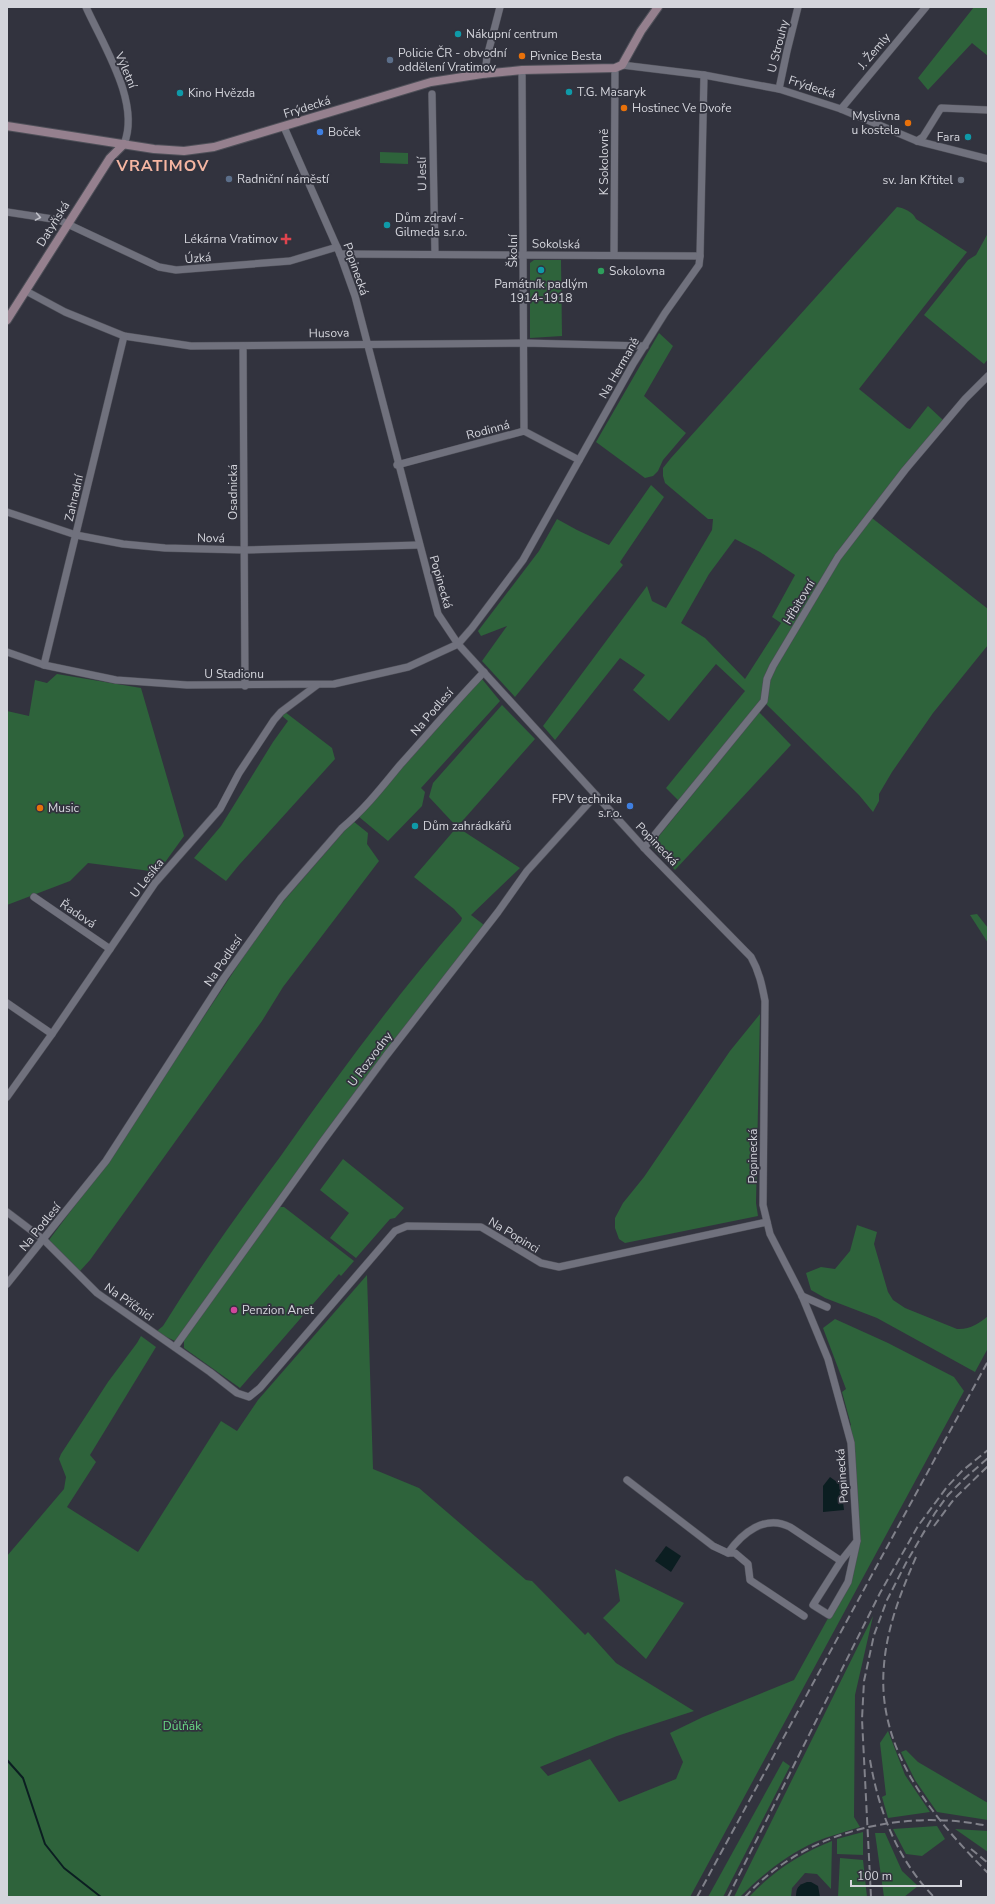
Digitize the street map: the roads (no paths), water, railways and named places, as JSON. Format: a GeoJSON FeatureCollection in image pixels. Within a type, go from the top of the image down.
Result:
{"type":"FeatureCollection","features":[{"type":"Feature","properties":{"kind":"main road"},"geometry":{"type":"LineString","coordinates":[[618,66],[658,7]]}},
{"type":"Feature","properties":{"kind":"main road","name":"Frýdecká"},"geometry":{"type":"LineString","coordinates":[[7,126],[154,149],[184,151],[214,147],[431,82],[522,70],[618,66]]}},
{"type":"Feature","properties":{"kind":"main road","name":"Datyňská"},"geometry":{"type":"LineString","coordinates":[[7,320],[110,158],[124,144]]}},
{"type":"Feature","properties":{"kind":"street","name":"Výletní"},"geometry":{"type":"LineString","coordinates":[[86,7],[118,78],[126,100],[129,130],[124,144]]}},
{"type":"Feature","properties":{"kind":"street"},"geometry":{"type":"LineString","coordinates":[[485,74],[487,57],[500,7]]}},
{"type":"Feature","properties":{"kind":"street","name":"U Strouhy"},"geometry":{"type":"LineString","coordinates":[[779,90],[786,51],[798,7]]}},
{"type":"Feature","properties":{"kind":"street","name":"J. Žemly"},"geometry":{"type":"LineString","coordinates":[[841,110],[926,7]]}},
{"type":"Feature","properties":{"kind":"street","name":"Frýdecká"},"geometry":{"type":"LineString","coordinates":[[618,66],[704,75],[779,90],[841,110],[917,141],[988,159]]}},
{"type":"Feature","properties":{"kind":"street","name":"K Sokolovně"},"geometry":{"type":"LineString","coordinates":[[614,255],[618,66]]}},
{"type":"Feature","properties":{"kind":"street","name":"Školní"},"geometry":{"type":"LineString","coordinates":[[522,70],[524,432]]}},
{"type":"Feature","properties":{"kind":"street","name":"Na Hermaně"},"geometry":{"type":"LineString","coordinates":[[458,644],[472,628],[523,560],[644,346],[698,265],[700,256],[704,75]]}},
{"type":"Feature","properties":{"kind":"street","name":"U Jeslí"},"geometry":{"type":"LineString","coordinates":[[432,94],[435,254]]}},
{"type":"Feature","properties":{"kind":"street"},"geometry":{"type":"LineString","coordinates":[[917,141],[923,137],[941,108],[988,110]]}},
{"type":"Feature","properties":{"kind":"street","name":"Popinecká"},"geometry":{"type":"LineString","coordinates":[[284,127],[339,250],[355,296],[397,465],[438,614],[458,644],[644,848],[751,957],[761,977],[765,1001],[763,1205],[770,1234],[802,1296],[828,1359],[851,1443],[857,1541],[848,1582],[829,1615],[813,1605],[841,1561]]}},
{"type":"Feature","properties":{"kind":"street","name":"Úzká"},"geometry":{"type":"LineString","coordinates":[[7,212],[59,220],[159,267],[176,270],[290,261],[339,250]]}},
{"type":"Feature","properties":{"kind":"street","name":"Sokolská"},"geometry":{"type":"LineString","coordinates":[[339,250],[435,254],[700,256]]}},
{"type":"Feature","properties":{"kind":"street","name":"Husova"},"geometry":{"type":"LineString","coordinates":[[26,291],[65,312],[124,336],[191,346],[524,343],[644,346]]}},
{"type":"Feature","properties":{"kind":"street","name":"Zahradní"},"geometry":{"type":"LineString","coordinates":[[44,665],[124,336]]}},
{"type":"Feature","properties":{"kind":"street","name":"Osadnická"},"geometry":{"type":"LineString","coordinates":[[244,346],[245,686]]}},
{"type":"Feature","properties":{"kind":"street","name":"Hřbitovní"},"geometry":{"type":"LineString","coordinates":[[644,848],[764,701],[767,679],[773,666],[838,558],[905,470],[965,399],[988,376]]}},
{"type":"Feature","properties":{"kind":"street","name":"Rodinná"},"geometry":{"type":"LineString","coordinates":[[397,465],[524,432],[579,460]]}},
{"type":"Feature","properties":{"kind":"street","name":"Nová"},"geometry":{"type":"LineString","coordinates":[[7,512],[76,535],[123,544],[165,548],[244,550],[419,545]]}},
{"type":"Feature","properties":{"kind":"street","name":"U Stadionu"},"geometry":{"type":"LineString","coordinates":[[7,652],[44,665],[116,680],[187,685],[317,685],[334,684],[408,667],[458,644]]}},
{"type":"Feature","properties":{"kind":"street","name":"Na Podlesí"},"geometry":{"type":"LineString","coordinates":[[7,1284],[44,1240],[106,1161],[224,978],[281,898],[342,828],[372,798],[456,701],[484,672]]}},
{"type":"Feature","properties":{"kind":"street","name":"U Lesíka"},"geometry":{"type":"LineString","coordinates":[[7,1097],[155,883],[220,809],[239,773],[274,720],[281,712],[317,685]]}},
{"type":"Feature","properties":{"kind":"street","name":"U Rozvodny"},"geometry":{"type":"LineString","coordinates":[[174,1347],[322,1141],[498,912],[527,871],[596,795]]}},
{"type":"Feature","properties":{"kind":"street","name":"Řadová"},"geometry":{"type":"LineString","coordinates":[[34,897],[110,949]]}},
{"type":"Feature","properties":{"kind":"street"},"geometry":{"type":"LineString","coordinates":[[7,1002],[52,1034]]}},
{"type":"Feature","properties":{"kind":"street","name":"Na Příčnici"},"geometry":{"type":"LineString","coordinates":[[7,1212],[44,1240],[97,1293],[210,1372],[237,1394],[249,1397]]}},
{"type":"Feature","properties":{"kind":"street","name":"Na Popinci"},"geometry":{"type":"LineString","coordinates":[[249,1397],[260,1388],[395,1231],[407,1226],[481,1227],[541,1263],[559,1267],[767,1222]]}},
{"type":"Feature","properties":{"kind":"street"},"geometry":{"type":"LineString","coordinates":[[802,1296],[827,1306]]}},
{"type":"Feature","properties":{"kind":"street"},"geometry":{"type":"LineString","coordinates":[[627,1480],[713,1546],[728,1553],[735,1553],[748,1564],[750,1580],[804,1616]]}},
{"type":"Feature","properties":{"kind":"street"},"geometry":{"type":"LineString","coordinates":[[728,1553],[751,1530],[773,1521],[781,1522],[790,1527],[841,1561],[857,1541]]}},
{"type":"Feature","properties":{"kind":"waterway"},"geometry":{"type":"LineString","coordinates":[[7,1721],[7,1731]]}},
{"type":"Feature","properties":{"kind":"waterway"},"geometry":{"type":"LineString","coordinates":[[7,1760],[23,1778],[45,1844],[64,1868],[101,1897]]}},
{"type":"Feature","properties":{"kind":"railway"},"geometry":{"type":"LineString","coordinates":[[697,1897],[988,1361]]}},
{"type":"Feature","properties":{"kind":"railway"},"geometry":{"type":"LineString","coordinates":[[728,1897],[880,1593],[918,1526],[947,1487],[962,1471],[988,1450]]}},
{"type":"Feature","properties":{"kind":"railway"},"geometry":{"type":"LineString","coordinates":[[871,1897],[862,1719],[864,1681],[874,1635],[887,1600],[906,1563],[935,1513],[948,1495],[988,1458]]}},
{"type":"Feature","properties":{"kind":"railway"},"geometry":{"type":"LineString","coordinates":[[934,1526],[954,1499],[988,1466]]}},
{"type":"Feature","properties":{"kind":"railway"},"geometry":{"type":"LineString","coordinates":[[916,1557],[905,1583],[891,1623],[888,1637],[884,1665],[884,1696],[889,1725],[899,1753],[912,1780],[928,1805],[947,1829],[988,1873]]}},
{"type":"Feature","properties":{"kind":"railway"},"geometry":{"type":"LineString","coordinates":[[870,1760],[884,1816],[892,1834],[910,1867],[934,1897]]}},
{"type":"Feature","properties":{"kind":"railway"},"geometry":{"type":"LineString","coordinates":[[745,1897],[769,1874],[796,1856],[825,1841],[857,1830],[889,1823],[922,1820],[956,1821],[988,1826]]}},
{"type":"Feature","properties":{"kind":"railway"},"geometry":{"type":"LineString","coordinates":[[971,1849],[988,1863]]}},
{"type":"Feature","properties":{"kind":"place","name":"Nákupní centrum"},"geometry":{"type":"Point","coordinates":[458,34]}},
{"type":"Feature","properties":{"kind":"place","name":"Pivnice Besta"},"geometry":{"type":"Point","coordinates":[522,56]}},
{"type":"Feature","properties":{"kind":"place","name":"Policie ČR - obvodní oddělení Vratimov"},"geometry":{"type":"Point","coordinates":[390,60]}},
{"type":"Feature","properties":{"kind":"place","name":"T.G. Masaryk"},"geometry":{"type":"Point","coordinates":[569,92]}},
{"type":"Feature","properties":{"kind":"place","name":"Kino Hvězda"},"geometry":{"type":"Point","coordinates":[180,93]}},
{"type":"Feature","properties":{"kind":"place","name":"Hostinec Ve Dvoře"},"geometry":{"type":"Point","coordinates":[624,108]}},
{"type":"Feature","properties":{"kind":"place","name":"Myslivna u kostela"},"geometry":{"type":"Point","coordinates":[908,123]}},
{"type":"Feature","properties":{"kind":"place","name":"Boček"},"geometry":{"type":"Point","coordinates":[320,132]}},
{"type":"Feature","properties":{"kind":"place","name":"Fara"},"geometry":{"type":"Point","coordinates":[968,137]}},
{"type":"Feature","properties":{"kind":"place","name":"Radniční náměstí"},"geometry":{"type":"Point","coordinates":[229,179]}},
{"type":"Feature","properties":{"kind":"place","name":"sv. Jan Křtitel"},"geometry":{"type":"Point","coordinates":[961,180]}},
{"type":"Feature","properties":{"kind":"place","name":"Dům zdraví - Gilmeda s.r.o."},"geometry":{"type":"Point","coordinates":[387,225]}},
{"type":"Feature","properties":{"kind":"place","name":"Lékárna Vratimov"},"geometry":{"type":"Point","coordinates":[286,239]}},
{"type":"Feature","properties":{"kind":"place","name":"Památník padlým 1914-1918"},"geometry":{"type":"Point","coordinates":[541,270]}},
{"type":"Feature","properties":{"kind":"place","name":"Sokolovna"},"geometry":{"type":"Point","coordinates":[601,271]}},
{"type":"Feature","properties":{"kind":"place","name":"FPV technika s.r.o."},"geometry":{"type":"Point","coordinates":[630,806]}},
{"type":"Feature","properties":{"kind":"place","name":"Music"},"geometry":{"type":"Point","coordinates":[40,808]}},
{"type":"Feature","properties":{"kind":"place","name":"Dům zahrádkářů"},"geometry":{"type":"Point","coordinates":[415,826]}},
{"type":"Feature","properties":{"kind":"place","name":"Penzion Anet"},"geometry":{"type":"Point","coordinates":[234,1310]}},
{"type":"Feature","properties":{"kind":"district","name":"VRATIMOV"},"geometry":{"type":"Point","coordinates":[163,165]}},
{"type":"Feature","properties":{"kind":"park label","name":"Důlňák"},"geometry":{"type":"Point","coordinates":[182,1726]}}]}
